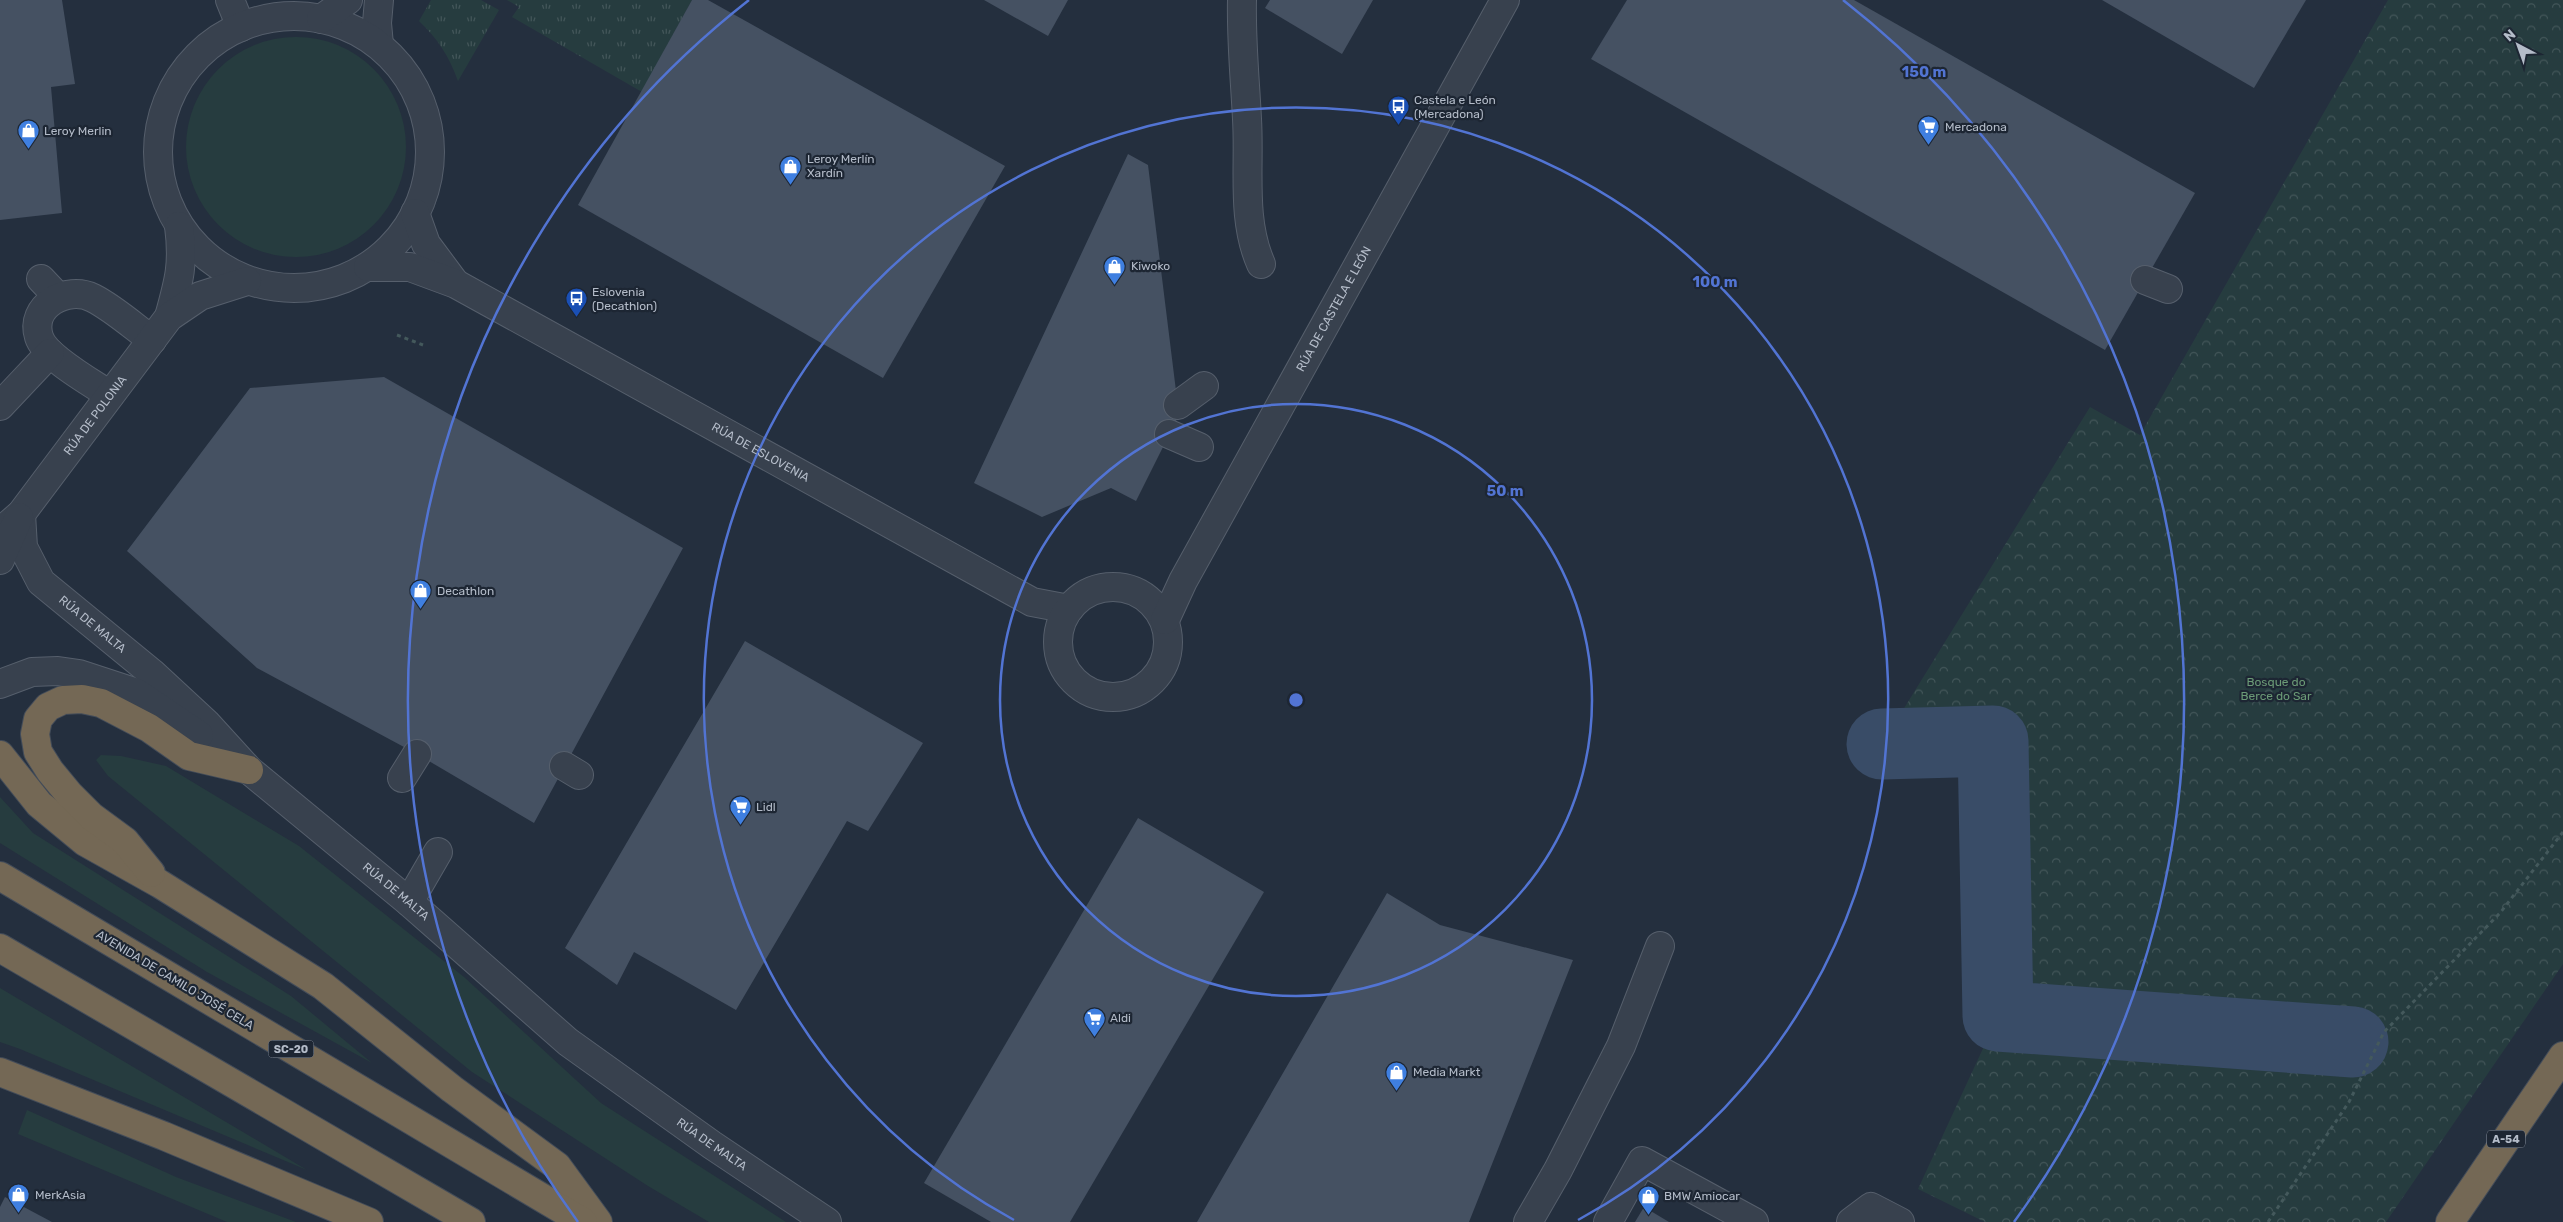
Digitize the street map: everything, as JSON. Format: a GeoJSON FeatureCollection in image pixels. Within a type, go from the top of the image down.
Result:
{"type":"FeatureCollection","features":[{"type":"Feature","properties":{"kind":"highway"},"geometry":{"type":"LineString","coordinates":[[160,884],[126,841],[91,816],[50,771],[38,752],[35,734],[38,719],[48,707],[63,700],[88,700],[124,713],[189,756],[249,770]]}},
{"type":"Feature","properties":{"kind":"highway"},"geometry":{"type":"LineString","coordinates":[[0,755],[19,781],[58,822],[85,842],[160,884],[322,986],[452,1089],[557,1166],[598,1222]]}},
{"type":"Feature","properties":{"kind":"highway","name":"AVENIDA DE CAMILO JOSÉ CELA"},"geometry":{"type":"LineString","coordinates":[[0,876],[583,1222]]}},
{"type":"Feature","properties":{"kind":"highway"},"geometry":{"type":"LineString","coordinates":[[0,948],[471,1222]]}},
{"type":"Feature","properties":{"kind":"highway","name":"A-54"},"geometry":{"type":"LineString","coordinates":[[2450,1222],[2563,1056]]}},
{"type":"Feature","properties":{"kind":"highway"},"geometry":{"type":"LineString","coordinates":[[0,1072],[164,1136],[370,1222]]}},
{"type":"Feature","properties":{"kind":"street"},"geometry":{"type":"LineString","coordinates":[[230,0],[241,27]]}},
{"type":"Feature","properties":{"kind":"street"},"geometry":{"type":"LineString","coordinates":[[321,19],[348,0]]}},
{"type":"Feature","properties":{"kind":"street"},"geometry":{"type":"LineString","coordinates":[[379,0],[377,23],[379,45]]}},
{"type":"Feature","properties":{"kind":"street"},"geometry":{"type":"LineString","coordinates":[[1242,0],[1241,43],[1248,120],[1250,228],[1253,246],[1261,264]]}},
{"type":"Feature","properties":{"kind":"street","name":"RÚA DE CASTELA E LEÓN"},"geometry":{"type":"LineString","coordinates":[[1164,620],[1198,555],[1505,0]]}},
{"type":"Feature","properties":{"kind":"street"},"geometry":{"type":"LineString","coordinates":[[308,17],[321,19],[350,25],[379,45],[408,77],[426,116],[431,159],[422,201],[400,238],[368,266],[330,284],[289,289],[247,281],[210,261],[179,226],[161,182],[159,135],[173,90],[201,53],[241,27],[274,18],[308,17]]}},
{"type":"Feature","properties":{"kind":"street","name":"RÚA DE ESLOVENIA"},"geometry":{"type":"LineString","coordinates":[[415,213],[426,244],[456,284]]}},
{"type":"Feature","properties":{"kind":"street","name":"RÚA DE POLONIA"},"geometry":{"type":"LineString","coordinates":[[169,317],[180,278],[182,254],[179,226]]}},
{"type":"Feature","properties":{"kind":"street","name":"RÚA DE ESLOVENIA"},"geometry":{"type":"LineString","coordinates":[[368,266],[410,267],[456,284],[1032,602],[1069,609]]}},
{"type":"Feature","properties":{"kind":"street","name":"RÚA DE POLONIA"},"geometry":{"type":"LineString","coordinates":[[21,514],[169,317],[200,296],[247,281]]}},
{"type":"Feature","properties":{"kind":"street"},"geometry":{"type":"LineString","coordinates":[[110,395],[50,353],[39,338],[38,323],[41,297],[76,292],[92,297],[152,340]]}},
{"type":"Feature","properties":{"kind":"street"},"geometry":{"type":"LineString","coordinates":[[0,406],[50,353]]}},
{"type":"Feature","properties":{"kind":"street"},"geometry":{"type":"LineString","coordinates":[[1178,406],[1204,386]]}},
{"type":"Feature","properties":{"kind":"street"},"geometry":{"type":"LineString","coordinates":[[1169,434],[1199,446]]}},
{"type":"Feature","properties":{"kind":"street"},"geometry":{"type":"LineString","coordinates":[[0,532],[21,514]]}},
{"type":"Feature","properties":{"kind":"street"},"geometry":{"type":"LineString","coordinates":[[0,560],[21,514]]}},
{"type":"Feature","properties":{"kind":"street","name":"RÚA DE MALTA"},"geometry":{"type":"LineString","coordinates":[[21,514],[23,547],[29,563],[40,582],[152,673],[206,723],[249,770],[409,902],[568,1042],[712,1145],[827,1222]]}},
{"type":"Feature","properties":{"kind":"street"},"geometry":{"type":"LineString","coordinates":[[1110,586],[1126,587],[1142,594],[1156,605],[1164,620],[1168,635],[1168,650],[1164,665],[1153,679],[1139,691],[1123,696],[1106,697],[1087,690],[1072,679],[1062,663],[1058,644],[1060,625],[1069,609],[1081,597],[1094,590],[1110,586]]}},
{"type":"Feature","properties":{"kind":"street"},"geometry":{"type":"LineString","coordinates":[[0,684],[32,672],[58,671],[79,674],[137,693],[249,770]]}},
{"type":"Feature","properties":{"kind":"street"},"geometry":{"type":"LineString","coordinates":[[402,778],[417,754]]}},
{"type":"Feature","properties":{"kind":"street"},"geometry":{"type":"LineString","coordinates":[[409,902],[438,852]]}},
{"type":"Feature","properties":{"kind":"street"},"geometry":{"type":"LineString","coordinates":[[1528,1222],[1558,1170],[1621,1046],[1660,946]]}},
{"type":"Feature","properties":{"kind":"street"},"geometry":{"type":"LineString","coordinates":[[1608,1222],[1642,1161],[1754,1222]]}},
{"type":"Feature","properties":{"kind":"street"},"geometry":{"type":"LineString","coordinates":[[1851,1222],[1871,1207],[1900,1222]]}},
{"type":"Feature","properties":{"kind":"path"},"geometry":{"type":"LineString","coordinates":[[398,335],[423,345]]}},
{"type":"Feature","properties":{"kind":"path"},"geometry":{"type":"LineString","coordinates":[[2268,1222],[2349,1102],[2384,1032],[2500,913],[2563,832]]}},
{"type":"Feature","properties":{"kind":"green space"},"geometry":{"type":"Polygon","coordinates":[[[431,0],[481,0],[499,10],[458,81],[442,48],[419,21],[431,0]]]}},
{"type":"Feature","properties":{"kind":"green space"},"geometry":{"type":"Polygon","coordinates":[[[507,0],[692,0],[642,92],[512,17],[519,7],[507,0]]]}},
{"type":"Feature","properties":{"kind":"green space","name":"Bosque do Berce do Sar"},"geometry":{"type":"Polygon","coordinates":[[[2388,0],[2563,0],[2563,964],[2386,1222],[1985,1222],[1918,1189],[1998,1016],[1993,741],[1882,744],[2090,407],[2140,435],[2388,0]]]}},
{"type":"Feature","properties":{"kind":"green space"},"geometry":{"type":"Polygon","coordinates":[[[285,37],[307,37],[338,45],[357,55],[374,69],[388,86],[398,105],[404,125],[406,147],[404,169],[398,189],[388,208],[374,225],[357,239],[338,249],[307,257],[285,257],[254,249],[244,244],[226,232],[211,217],[194,189],[186,158],[186,136],[194,105],[199,95],[211,77],[226,62],[254,45],[285,37]]]}},
{"type":"Feature","properties":{"kind":"green space"},"geometry":{"type":"Polygon","coordinates":[[[101,755],[121,756],[166,766],[299,846],[464,977],[601,1103],[786,1222],[709,1222],[648,1186],[472,1072],[108,776],[96,760],[101,755]]]}},
{"type":"Feature","properties":{"kind":"green space"},"geometry":{"type":"Polygon","coordinates":[[[0,797],[33,833],[291,996],[372,1063],[207,972],[0,843],[0,797]]]}},
{"type":"Feature","properties":{"kind":"green space"},"geometry":{"type":"Polygon","coordinates":[[[0,988],[307,1170],[0,1042],[0,988]]]}},
{"type":"Feature","properties":{"kind":"green space"},"geometry":{"type":"Polygon","coordinates":[[[27,1110],[176,1177],[296,1222],[227,1222],[18,1134],[27,1110]]]}},
{"type":"Feature","properties":{"kind":"building","name":"Leroy Merlin"},"geometry":{"type":"Polygon","coordinates":[[[0,0],[62,0],[75,84],[51,87],[62,213],[0,220],[0,0]]]}},
{"type":"Feature","properties":{"kind":"building","name":"Leroy Merlín Xardín"},"geometry":{"type":"Polygon","coordinates":[[[692,0],[708,0],[1005,166],[883,378],[578,205],[692,0]]]}},
{"type":"Feature","properties":{"kind":"building"},"geometry":{"type":"Polygon","coordinates":[[[984,0],[1068,0],[1048,36],[984,0]]]}},
{"type":"Feature","properties":{"kind":"building"},"geometry":{"type":"Polygon","coordinates":[[[1270,0],[1373,0],[1342,54],[1265,8],[1270,0]]]}},
{"type":"Feature","properties":{"kind":"building","name":"Mercadona"},"geometry":{"type":"Polygon","coordinates":[[[1627,0],[1854,0],[2195,193],[2105,350],[1591,59],[1627,0]]]}},
{"type":"Feature","properties":{"kind":"building"},"geometry":{"type":"Polygon","coordinates":[[[2102,0],[2306,0],[2254,88],[2102,0]]]}},
{"type":"Feature","properties":{"kind":"building","name":"Kiwoko"},"geometry":{"type":"Polygon","coordinates":[[[1128,154],[1148,165],[1179,415],[1136,501],[1111,488],[1042,517],[974,483],[1128,154]]]}},
{"type":"Feature","properties":{"kind":"building","name":"Decathlon"},"geometry":{"type":"Polygon","coordinates":[[[384,377],[683,548],[534,823],[417,754],[257,668],[127,551],[250,388],[384,377]]]}},
{"type":"Feature","properties":{"kind":"building","name":"Lidl"},"geometry":{"type":"Polygon","coordinates":[[[745,641],[923,743],[868,831],[847,821],[736,1010],[634,952],[617,985],[565,948],[745,641]]]}},
{"type":"Feature","properties":{"kind":"building","name":"Aldi"},"geometry":{"type":"Polygon","coordinates":[[[1138,818],[1264,892],[1070,1222],[991,1222],[924,1183],[1138,818]]]}},
{"type":"Feature","properties":{"kind":"building","name":"Media Markt"},"geometry":{"type":"Polygon","coordinates":[[[1387,893],[1440,925],[1573,960],[1469,1222],[1197,1222],[1387,893]]]}},
{"type":"Feature","properties":{"kind":"building","name":"MerkAsia"},"geometry":{"type":"Polygon","coordinates":[[[5,1197],[52,1222],[0,1222],[0,1207],[5,1197]]]}},
{"type":"Feature","properties":{"kind":"building","name":"BMW Amiocar"},"geometry":{"type":"Polygon","coordinates":[[[1644,1207],[1669,1222],[1635,1222],[1644,1207]]]}},
{"type":"Feature","properties":{"kind":"waterway"},"geometry":{"type":"LineString","coordinates":[[1882,744],[1993,741],[1998,1016],[2353,1042]]}},
{"type":"Feature","properties":{"kind":"place","name":"Castela e León (Mercadona)"},"geometry":{"type":"Point","coordinates":[1398,126]}},
{"type":"Feature","properties":{"kind":"place","name":"Mercadona"},"geometry":{"type":"Point","coordinates":[1929,146]}},
{"type":"Feature","properties":{"kind":"place","name":"Leroy Merlin"},"geometry":{"type":"Point","coordinates":[28,150]}},
{"type":"Feature","properties":{"kind":"place","name":"Leroy Merlín Xardín"},"geometry":{"type":"Point","coordinates":[791,185]}},
{"type":"Feature","properties":{"kind":"place","name":"Kiwoko"},"geometry":{"type":"Point","coordinates":[1115,285]}},
{"type":"Feature","properties":{"kind":"place","name":"Eslovenia (Decathlon)"},"geometry":{"type":"Point","coordinates":[576,318]}},
{"type":"Feature","properties":{"kind":"place","name":"Decathlon"},"geometry":{"type":"Point","coordinates":[421,610]}},
{"type":"Feature","properties":{"kind":"place","name":"Lidl"},"geometry":{"type":"Point","coordinates":[740,826]}},
{"type":"Feature","properties":{"kind":"place","name":"Aldi"},"geometry":{"type":"Point","coordinates":[1094,1037]}},
{"type":"Feature","properties":{"kind":"place","name":"Media Markt"},"geometry":{"type":"Point","coordinates":[1397,1091]}},
{"type":"Feature","properties":{"kind":"place","name":"MerkAsia"},"geometry":{"type":"Point","coordinates":[19,1214]}},
{"type":"Feature","properties":{"kind":"place","name":"BMW Amiocar"},"geometry":{"type":"Point","coordinates":[1648,1215]}}]}
